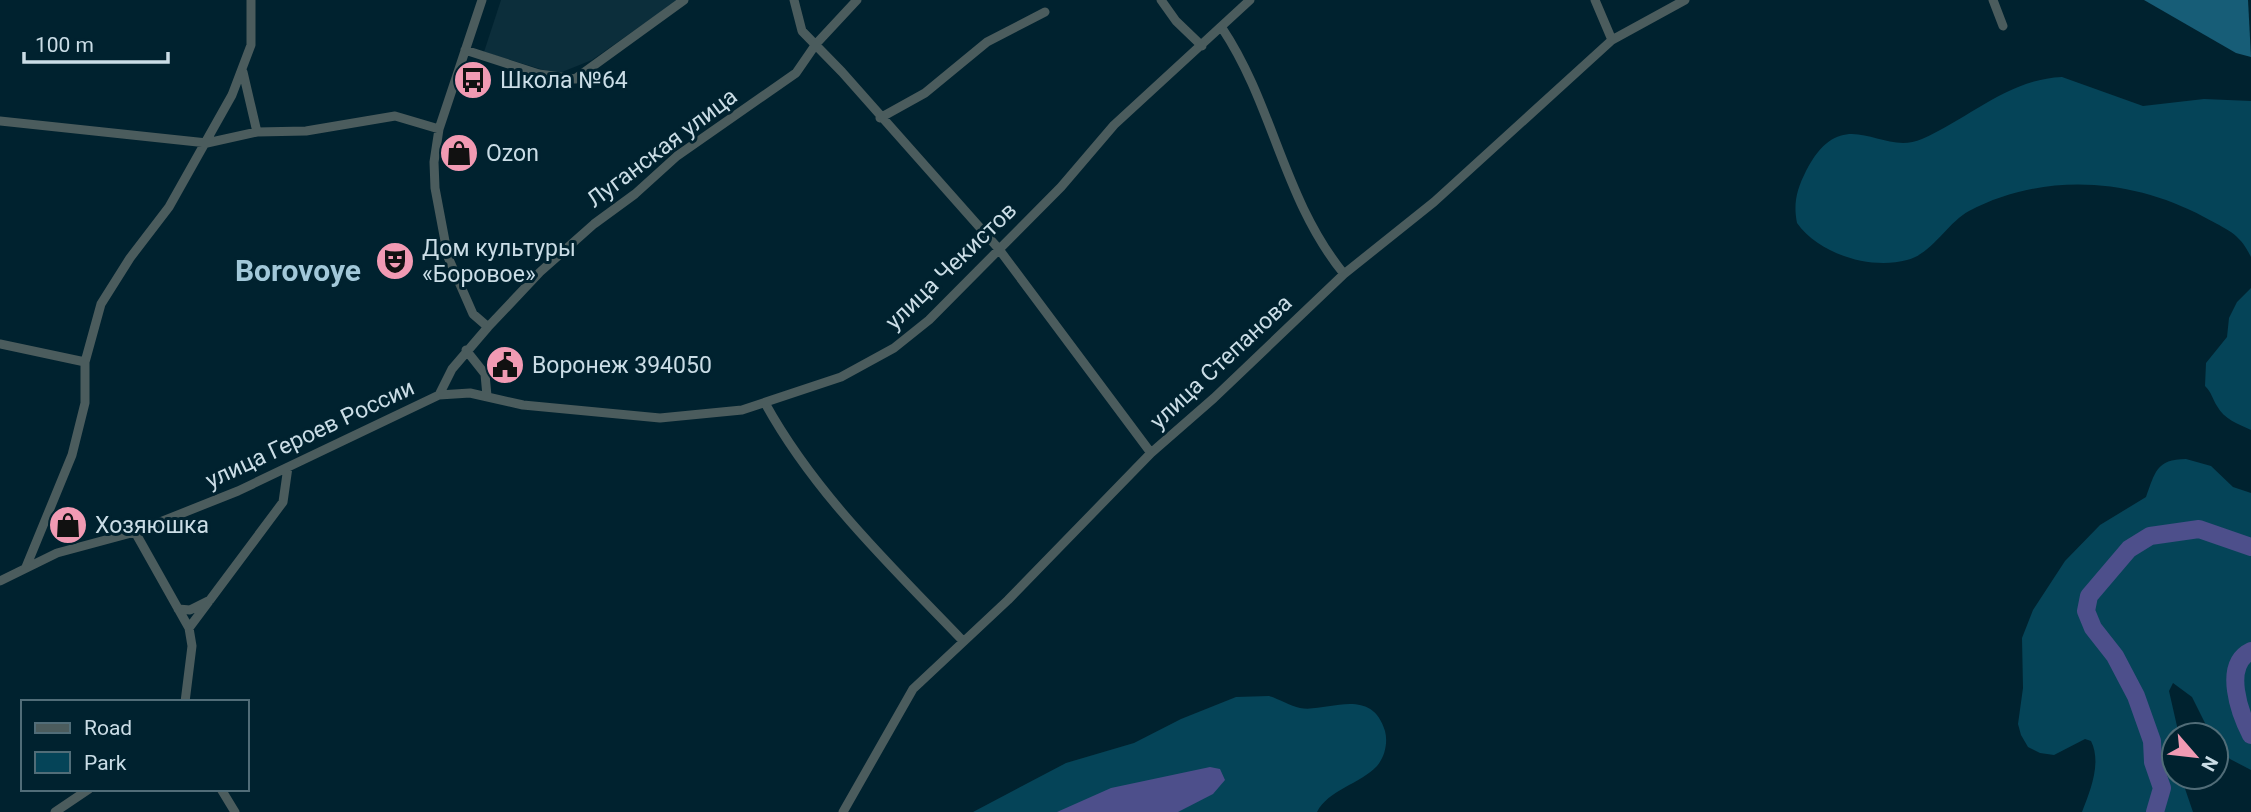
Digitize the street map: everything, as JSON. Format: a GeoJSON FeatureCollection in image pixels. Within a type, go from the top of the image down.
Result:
{"type":"FeatureCollection","features":[{"type":"Feature","properties":{"kind":"street"},"geometry":{"type":"LineString","coordinates":[[26,567],[72,455],[85,403],[85,362],[101,304],[130,258],[169,207],[207,143],[243,71],[251,45],[251,0]]}},
{"type":"Feature","properties":{"kind":"street"},"geometry":{"type":"LineString","coordinates":[[482,0],[439,129],[434,162],[435,188],[448,257],[473,314],[488,327]]}},
{"type":"Feature","properties":{"kind":"street"},"geometry":{"type":"LineString","coordinates":[[465,50],[539,74],[575,79],[684,0]]}},
{"type":"Feature","properties":{"kind":"street"},"geometry":{"type":"LineString","coordinates":[[794,0],[802,31],[998,248],[1151,453]]}},
{"type":"Feature","properties":{"kind":"street","name":"Луганская улица"},"geometry":{"type":"LineString","coordinates":[[488,327],[540,272],[594,224],[635,194],[677,156],[796,73],[816,44],[857,0]]}},
{"type":"Feature","properties":{"kind":"street"},"geometry":{"type":"LineString","coordinates":[[1161,0],[1202,47]]}},
{"type":"Feature","properties":{"kind":"street","name":"улица Чекистов"},"geometry":{"type":"LineString","coordinates":[[439,395],[470,393],[523,405],[594,414],[660,418],[714,414],[765,403],[841,377],[894,348],[929,320],[1061,187],[1114,125],[1175,66],[1202,47],[1250,0]]}},
{"type":"Feature","properties":{"kind":"street"},"geometry":{"type":"LineString","coordinates":[[1595,0],[1612,40]]}},
{"type":"Feature","properties":{"kind":"street","name":"улица Степанова"},"geometry":{"type":"LineString","coordinates":[[843,812],[913,689],[1151,453],[1214,398],[1344,274],[1434,202],[1612,40],[1685,0]]}},
{"type":"Feature","properties":{"kind":"street"},"geometry":{"type":"LineString","coordinates":[[1993,0],[2003,26]]}},
{"type":"Feature","properties":{"kind":"street"},"geometry":{"type":"LineString","coordinates":[[880,118],[925,93],[987,42],[1045,12]]}},
{"type":"Feature","properties":{"kind":"street"},"geometry":{"type":"LineString","coordinates":[[1222,28],[1240,55],[1302,211],[1324,249],[1344,274]]}},
{"type":"Feature","properties":{"kind":"street"},"geometry":{"type":"LineString","coordinates":[[243,71],[257,132]]}},
{"type":"Feature","properties":{"kind":"street"},"geometry":{"type":"LineString","coordinates":[[0,121],[207,143],[257,132],[306,131],[395,116],[439,129]]}},
{"type":"Feature","properties":{"kind":"street","name":"улица Героев России"},"geometry":{"type":"LineString","coordinates":[[0,581],[57,553],[135,532],[288,467],[439,395],[452,369],[488,327]]}},
{"type":"Feature","properties":{"kind":"street"},"geometry":{"type":"LineString","coordinates":[[0,344],[85,362]]}},
{"type":"Feature","properties":{"kind":"street"},"geometry":{"type":"LineString","coordinates":[[466,350],[485,374],[487,396]]}},
{"type":"Feature","properties":{"kind":"street"},"geometry":{"type":"LineString","coordinates":[[765,403],[775,422],[851,524],[963,641]]}},
{"type":"Feature","properties":{"kind":"street"},"geometry":{"type":"LineString","coordinates":[[189,628],[215,597],[283,502],[288,467]]}},
{"type":"Feature","properties":{"kind":"street"},"geometry":{"type":"LineString","coordinates":[[135,532],[189,628],[192,646],[185,700]]}},
{"type":"Feature","properties":{"kind":"street"},"geometry":{"type":"LineString","coordinates":[[178,608],[199,607],[215,597]]}},
{"type":"Feature","properties":{"kind":"street"},"geometry":{"type":"LineString","coordinates":[[55,812],[86,791]]}},
{"type":"Feature","properties":{"kind":"street"},"geometry":{"type":"LineString","coordinates":[[222,791],[235,812]]}},
{"type":"Feature","properties":{"kind":"shaded area"},"geometry":{"type":"Polygon","coordinates":[[[501,0],[678,0],[592,60],[557,74],[484,52],[501,0]]]}},
{"type":"Feature","properties":{"kind":"shaded area"},"geometry":{"type":"Polygon","coordinates":[[[2144,0],[2248,0],[2251,57],[2236,53],[2144,0]]]}},
{"type":"Feature","properties":{"kind":"shaded area"},"geometry":{"type":"Polygon","coordinates":[[[1210,767],[1220,769],[1225,780],[1213,794],[1178,812],[1057,812],[1111,788],[1210,767]]]}},
{"type":"Feature","properties":{"kind":"green space"},"geometry":{"type":"Polygon","coordinates":[[[2062,77],[2143,106],[2204,99],[2251,101],[2251,257],[2232,232],[2176,204],[2147,194],[2087,185],[2057,185],[1998,198],[1961,216],[1916,257],[1893,263],[1846,257],[1818,243],[1797,223],[1798,190],[1806,171],[1820,150],[1834,138],[1848,134],[1907,143],[1922,139],[2007,92],[2043,79],[2062,77]]]}},
{"type":"Feature","properties":{"kind":"green space"},"geometry":{"type":"Polygon","coordinates":[[[2251,288],[2251,430],[2223,414],[2205,386],[2206,363],[2227,337],[2229,318],[2237,302],[2251,288]]]}},
{"type":"Feature","properties":{"kind":"green space"},"geometry":{"type":"Polygon","coordinates":[[[2186,459],[2211,466],[2233,487],[2251,493],[2251,770],[2230,759],[2230,721],[2204,721],[2192,697],[2173,683],[2169,691],[2176,721],[2160,721],[2160,791],[2186,791],[2193,812],[2082,812],[2095,768],[2091,741],[2085,739],[2054,755],[2040,753],[2028,747],[2021,735],[2018,724],[2023,688],[2022,638],[2033,610],[2065,561],[2100,525],[2146,497],[2158,469],[2176,460],[2186,459]]]}},
{"type":"Feature","properties":{"kind":"green space"},"geometry":{"type":"Polygon","coordinates":[[[1269,696],[1300,708],[1347,704],[1370,709],[1378,717],[1386,735],[1380,762],[1362,778],[1329,798],[1317,812],[973,812],[1066,763],[1134,743],[1181,719],[1236,697],[1269,696]]]}},
{"type":"Feature","properties":{"kind":"waterway"},"geometry":{"type":"LineString","coordinates":[[2155,812],[2162,788],[2153,762],[2152,741],[2136,696],[2115,656],[2093,628],[2086,611],[2089,596],[2129,549],[2150,536],[2199,529],[2251,547]]}},
{"type":"Feature","properties":{"kind":"waterway"},"geometry":{"type":"LineString","coordinates":[[2251,651],[2242,658],[2235,678],[2242,715],[2251,735]]}},
{"type":"Feature","properties":{"kind":"place","name":"Школа №64"},"geometry":{"type":"Point","coordinates":[473,80]}},
{"type":"Feature","properties":{"kind":"place","name":"Ozon"},"geometry":{"type":"Point","coordinates":[459,153]}},
{"type":"Feature","properties":{"kind":"place","name":"Дом культуры «Боровое»"},"geometry":{"type":"Point","coordinates":[395,261]}},
{"type":"Feature","properties":{"kind":"place","name":"Воронеж 394050"},"geometry":{"type":"Point","coordinates":[505,365]}},
{"type":"Feature","properties":{"kind":"place","name":"Хозяюшка"},"geometry":{"type":"Point","coordinates":[68,525]}},
{"type":"Feature","properties":{"kind":"district","name":"Borovoye"},"geometry":{"type":"Point","coordinates":[298,270]}}]}
